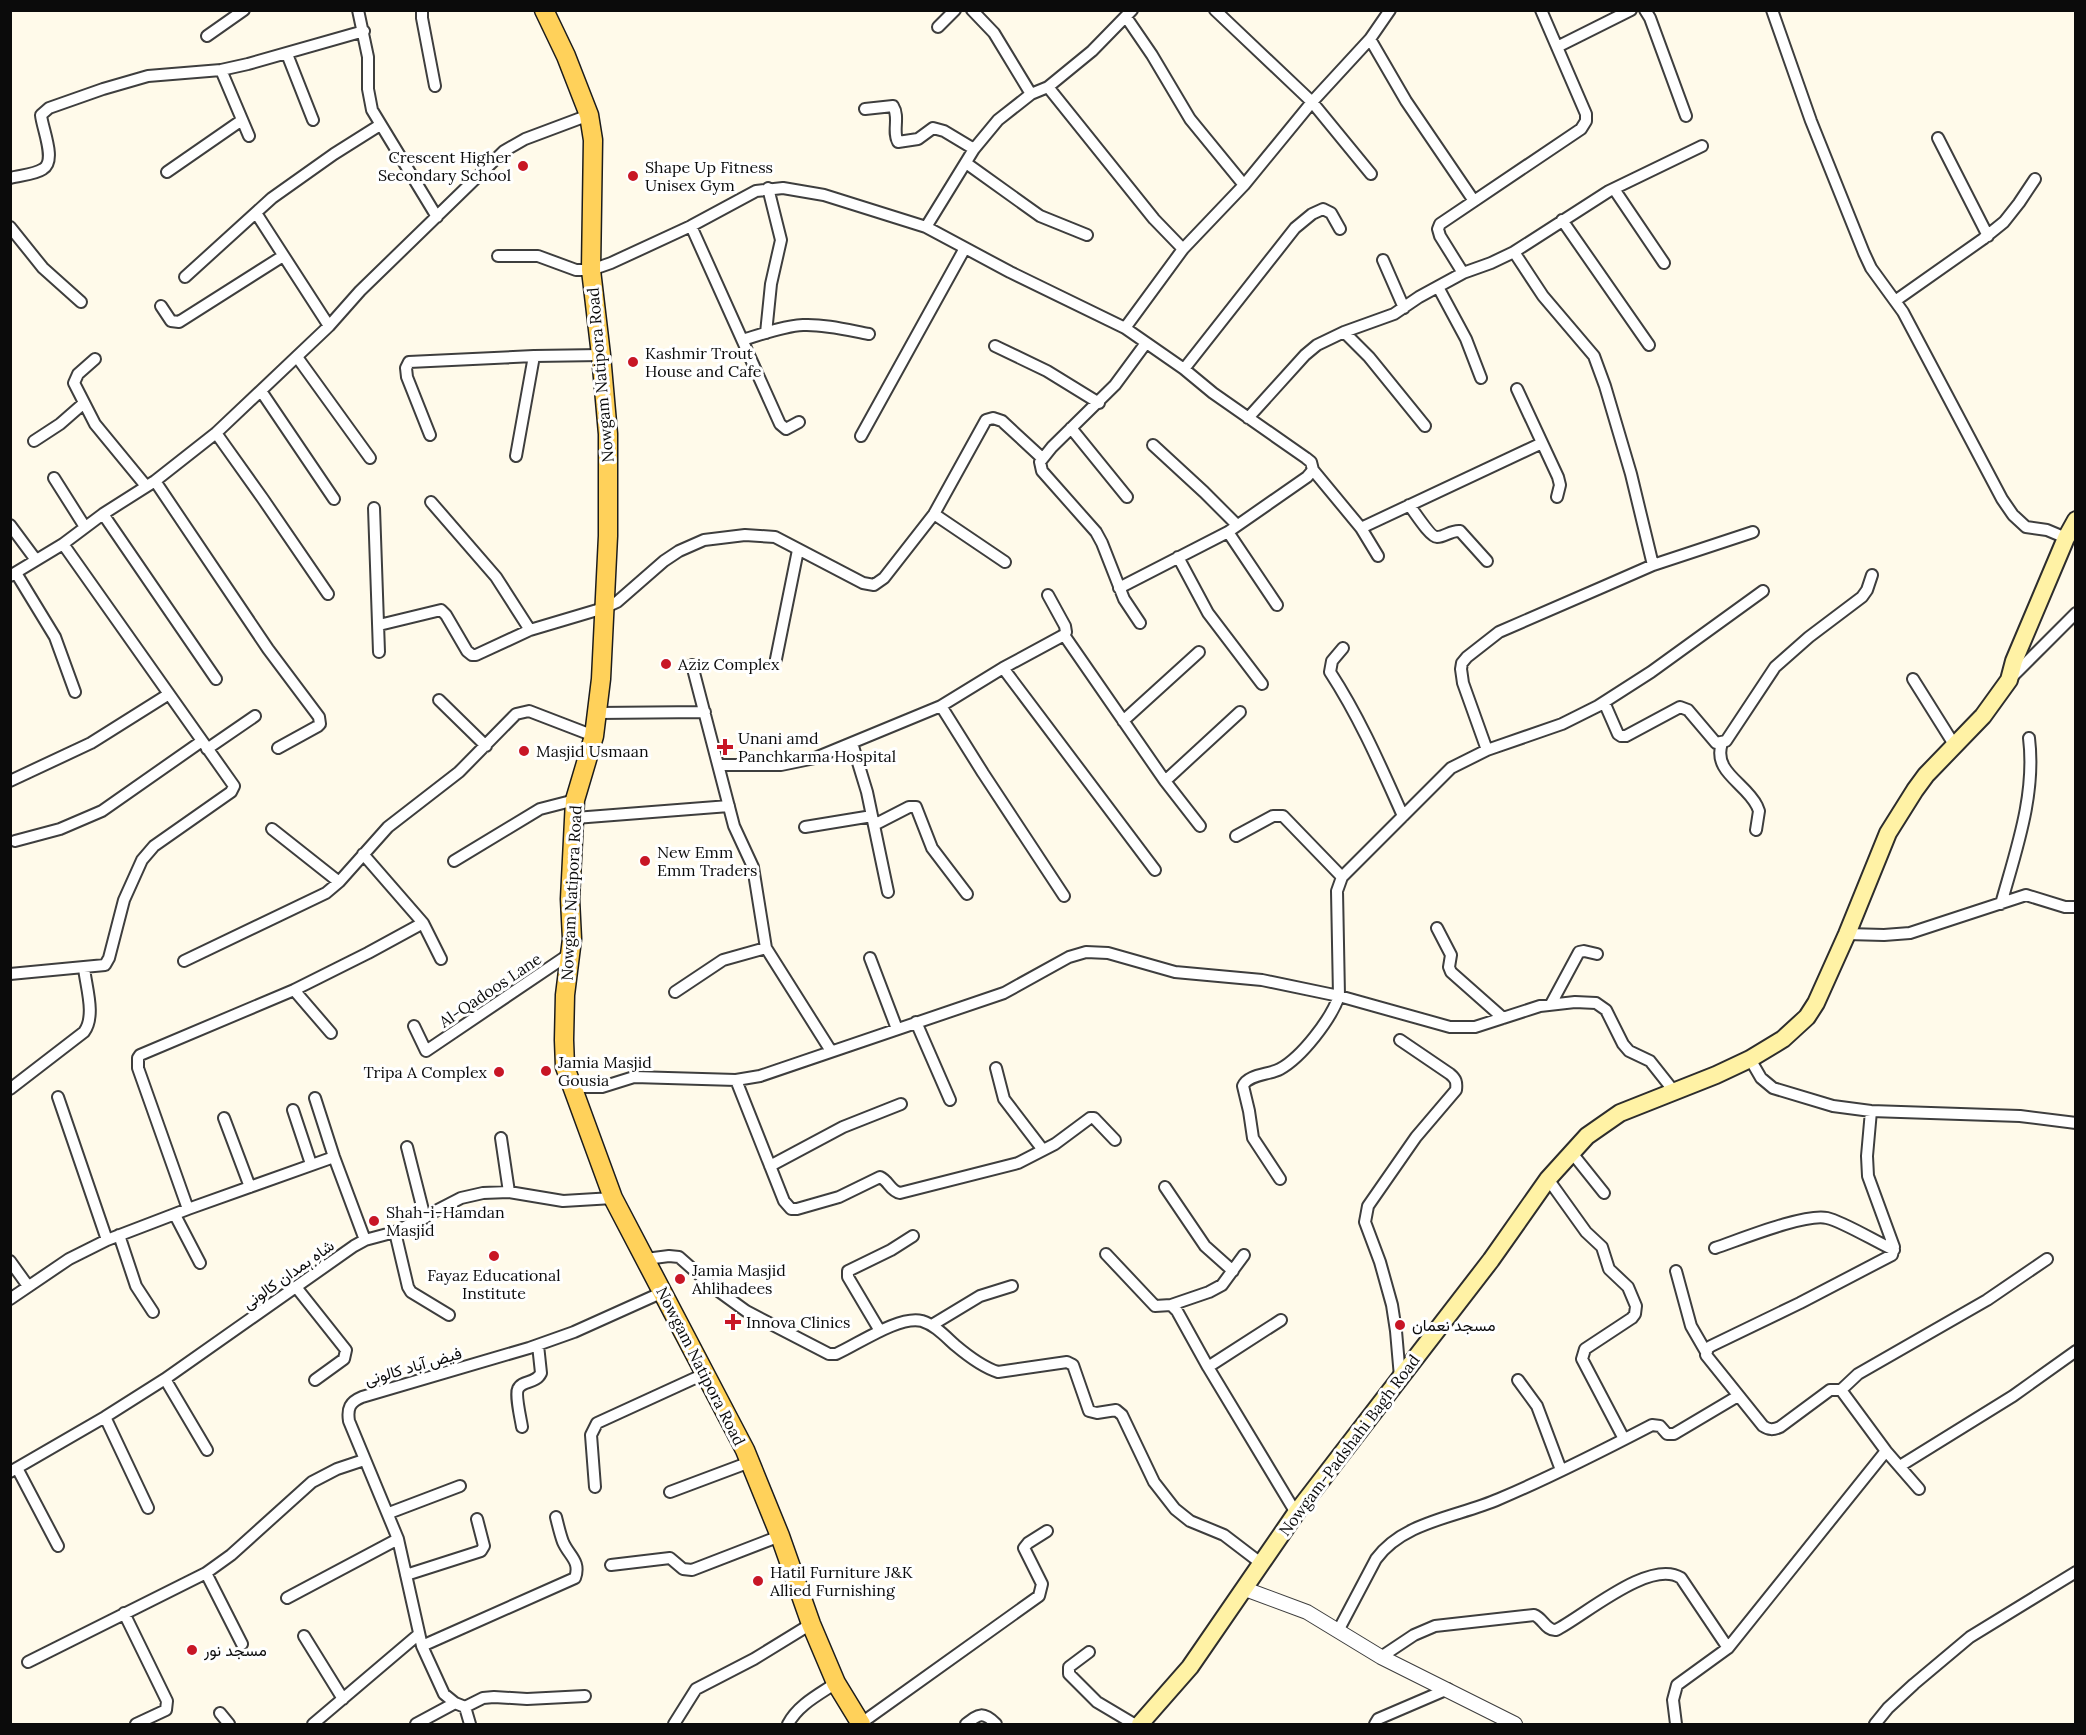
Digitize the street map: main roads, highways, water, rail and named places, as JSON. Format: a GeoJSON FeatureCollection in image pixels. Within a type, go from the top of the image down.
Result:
{"type":"FeatureCollection","features":[{"type":"Feature","properties":{"kind":"main road","name":"Nowgam Natipora Road"},"geometry":{"type":"LineString","coordinates":[[544,10],[566,56],[589,115],[593,140],[591,270],[608,434],[608,536],[601,678],[594,736],[575,800],[570,899],[571,953],[564,1041],[565,1067],[613,1198],[750,1462],[780,1536],[811,1624],[836,1683],[861,1724]]}},
{"type":"Feature","properties":{"kind":"main road","name":"Nowgam-Padshahi Bagh Road"},"geometry":{"type":"LineString","coordinates":[[1140,1725],[1190,1667],[1296,1513],[1491,1260],[1548,1179],[1587,1136],[1620,1113],[1750,1059],[1783,1039],[1807,1017],[1816,1003],[1847,934],[1892,826],[1915,790],[1983,716],[2009,680],[2014,661],[2066,538],[2076,520]]}},
{"type":"Feature","properties":{"kind":"place","name":"Crescent Higher Secondary School"},"geometry":{"type":"Point","coordinates":[523,166]}},
{"type":"Feature","properties":{"kind":"place","name":"Shape Up Fitness Unisex Gym"},"geometry":{"type":"Point","coordinates":[633,176]}},
{"type":"Feature","properties":{"kind":"place","name":"Kashmir Trout House and Cafe"},"geometry":{"type":"Point","coordinates":[633,362]}},
{"type":"Feature","properties":{"kind":"place","name":"Aziz Complex"},"geometry":{"type":"Point","coordinates":[666,664]}},
{"type":"Feature","properties":{"kind":"place","name":"Unani amd Panchkarma Hospital"},"geometry":{"type":"Point","coordinates":[725,747]}},
{"type":"Feature","properties":{"kind":"place","name":"Masjid Usmaan"},"geometry":{"type":"Point","coordinates":[524,751]}},
{"type":"Feature","properties":{"kind":"place","name":"New Emm Emm Traders"},"geometry":{"type":"Point","coordinates":[645,861]}},
{"type":"Feature","properties":{"kind":"place","name":"Jamia Masjid Gousia"},"geometry":{"type":"Point","coordinates":[546,1071]}},
{"type":"Feature","properties":{"kind":"place","name":"Tripa A Complex"},"geometry":{"type":"Point","coordinates":[499,1072]}},
{"type":"Feature","properties":{"kind":"place","name":"Shah-i-Hamdan Masjid"},"geometry":{"type":"Point","coordinates":[374,1221]}},
{"type":"Feature","properties":{"kind":"place","name":"Fayaz Educational Institute"},"geometry":{"type":"Point","coordinates":[494,1256]}},
{"type":"Feature","properties":{"kind":"place","name":"Jamia Masjid Ahlihadees"},"geometry":{"type":"Point","coordinates":[680,1279]}},
{"type":"Feature","properties":{"kind":"place","name":"Innova Clinics"},"geometry":{"type":"Point","coordinates":[733,1322]}},
{"type":"Feature","properties":{"kind":"place","name":"مسجد نعمان"},"geometry":{"type":"Point","coordinates":[1400,1325]}},
{"type":"Feature","properties":{"kind":"place","name":"Hatil Furniture J&K Allied Furnishing"},"geometry":{"type":"Point","coordinates":[758,1581]}},
{"type":"Feature","properties":{"kind":"place","name":"مسجد نور"},"geometry":{"type":"Point","coordinates":[192,1650]}}]}
